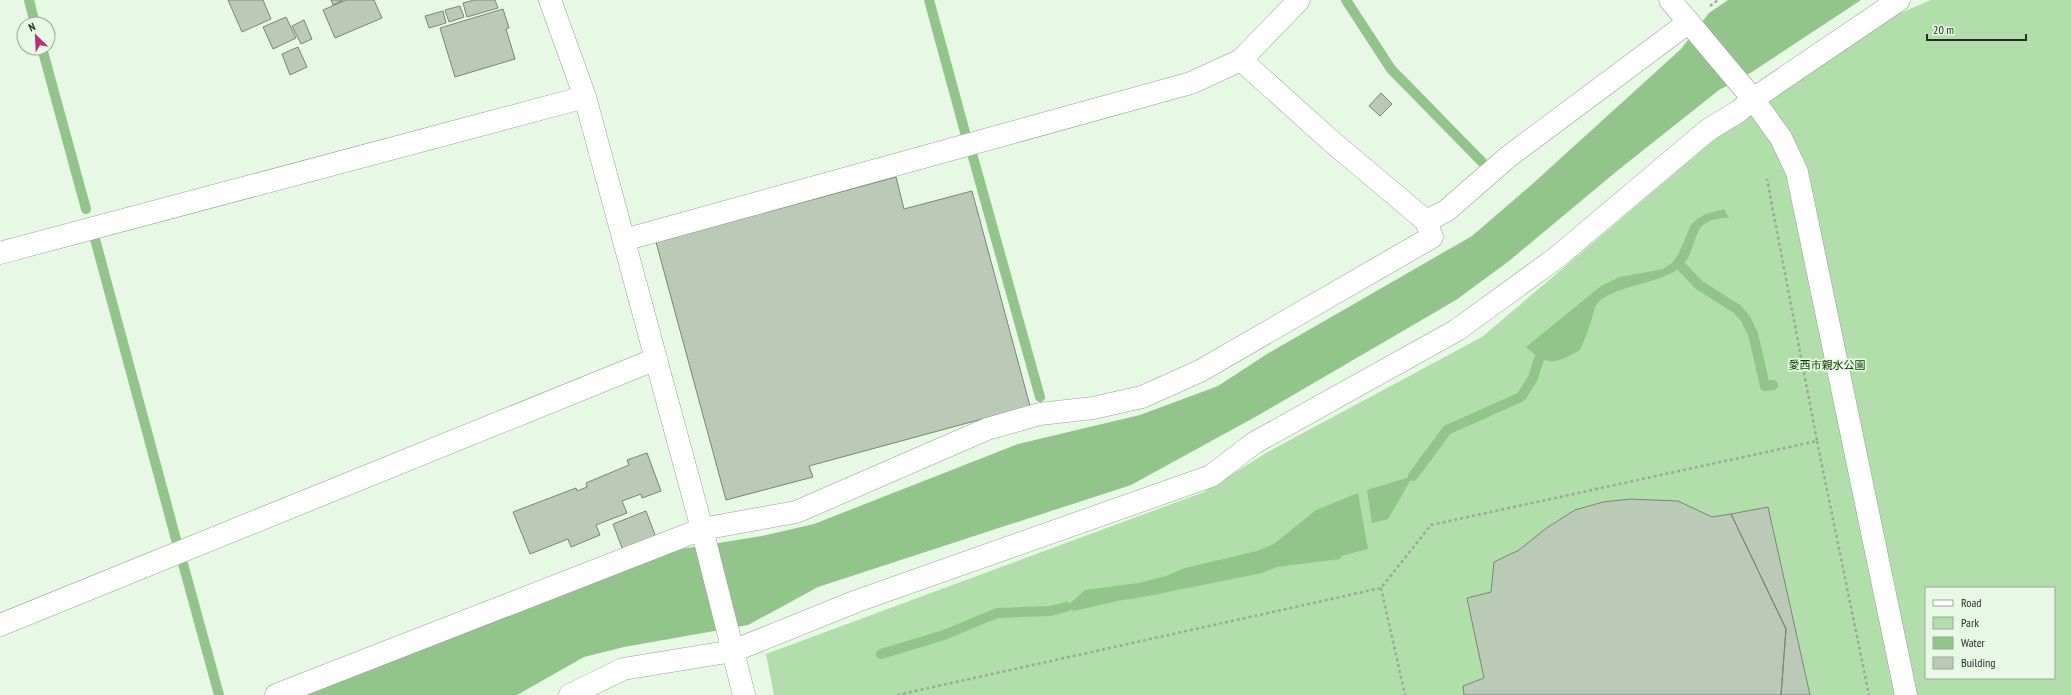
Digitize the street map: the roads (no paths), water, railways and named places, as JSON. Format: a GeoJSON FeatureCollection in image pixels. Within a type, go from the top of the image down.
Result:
{"type":"FeatureCollection","features":[{"type":"Feature","properties":{"kind":"street"},"geometry":{"type":"LineString","coordinates":[[550,0],[585,97],[656,358],[744,695]]}},
{"type":"Feature","properties":{"kind":"street"},"geometry":{"type":"LineString","coordinates":[[624,240],[1191,83],[1241,60],[1299,0]]}},
{"type":"Feature","properties":{"kind":"street"},"geometry":{"type":"LineString","coordinates":[[1670,0],[1691,23],[1749,95],[1781,138],[1797,172],[1906,695]]}},
{"type":"Feature","properties":{"kind":"street"},"geometry":{"type":"LineString","coordinates":[[570,695],[623,670],[732,647],[857,601],[1211,476],[1254,443],[1457,330],[1556,258],[1708,130],[1739,111],[1749,95],[1899,0]]}},
{"type":"Feature","properties":{"kind":"street"},"geometry":{"type":"LineString","coordinates":[[1426,221],[1446,210],[1508,156],[1691,23]]}},
{"type":"Feature","properties":{"kind":"street"},"geometry":{"type":"LineString","coordinates":[[276,695],[702,533],[796,512],[987,429],[1040,414],[1093,408],[1142,397],[1200,371],[1432,237],[1426,221],[1330,140],[1241,60]]}},
{"type":"Feature","properties":{"kind":"street"},"geometry":{"type":"LineString","coordinates":[[0,253],[585,97]]}},
{"type":"Feature","properties":{"kind":"street"},"geometry":{"type":"LineString","coordinates":[[0,625],[656,358]]}},
{"type":"Feature","properties":{"kind":"water"},"geometry":{"type":"Polygon","coordinates":[[[1728,0],[1861,0],[1752,72],[1719,90],[1617,171],[1509,261],[1456,300],[1257,416],[1131,485],[818,587],[748,625],[624,647],[584,657],[517,695],[305,695],[525,606],[681,549],[762,536],[814,524],[1018,444],[1140,415],[1218,386],[1267,354],[1472,236],[1529,187],[1681,49],[1709,13],[1728,0]]]}},
{"type":"Feature","properties":{"kind":"water"},"geometry":{"type":"Polygon","coordinates":[[[1724,209],[1729,218],[1715,219],[1706,223],[1700,229],[1686,261],[1678,269],[1659,278],[1623,289],[1603,298],[1594,310],[1580,350],[1564,358],[1552,361],[1540,358],[1526,347],[1601,286],[1620,277],[1663,269],[1672,263],[1678,255],[1691,225],[1706,214],[1724,209]]]}},
{"type":"Feature","properties":{"kind":"water"},"geometry":{"type":"Polygon","coordinates":[[[1413,476],[1388,519],[1372,523],[1367,490],[1413,476]]]}},
{"type":"Feature","properties":{"kind":"water"},"geometry":{"type":"Polygon","coordinates":[[[1358,493],[1368,549],[1341,556],[1340,559],[1277,567],[1262,573],[1122,600],[1074,611],[1066,607],[1085,590],[1138,583],[1166,576],[1185,568],[1257,551],[1274,544],[1316,510],[1358,493]]]}},
{"type":"Feature","properties":{"kind":"waterway"},"geometry":{"type":"LineString","coordinates":[[29,0],[33,16]]}},
{"type":"Feature","properties":{"kind":"waterway"},"geometry":{"type":"LineString","coordinates":[[929,0],[966,136]]}},
{"type":"Feature","properties":{"kind":"waterway"},"geometry":{"type":"LineString","coordinates":[[1346,0],[1391,69],[1482,162]]}},
{"type":"Feature","properties":{"kind":"waterway"},"geometry":{"type":"LineString","coordinates":[[44,56],[86,209]]}},
{"type":"Feature","properties":{"kind":"waterway"},"geometry":{"type":"LineString","coordinates":[[973,157],[1040,397]]}},
{"type":"Feature","properties":{"kind":"waterway"},"geometry":{"type":"LineString","coordinates":[[95,239],[177,543]]}},
{"type":"Feature","properties":{"kind":"waterway"},"geometry":{"type":"LineString","coordinates":[[1681,266],[1699,285],[1737,309],[1745,318],[1753,334],[1765,386],[1773,385]]}},
{"type":"Feature","properties":{"kind":"waterway"},"geometry":{"type":"LineString","coordinates":[[1413,476],[1447,430],[1521,397],[1533,378],[1539,359]]}},
{"type":"Feature","properties":{"kind":"waterway"},"geometry":{"type":"LineString","coordinates":[[182,560],[219,695]]}},
{"type":"Feature","properties":{"kind":"waterway"},"geometry":{"type":"LineString","coordinates":[[881,654],[944,635],[997,613],[1050,611],[1066,607]]}},
{"type":"Feature","properties":{"kind":"park label","name":"愛西市親水公園"},"geometry":{"type":"Point","coordinates":[1827,365]}}]}
